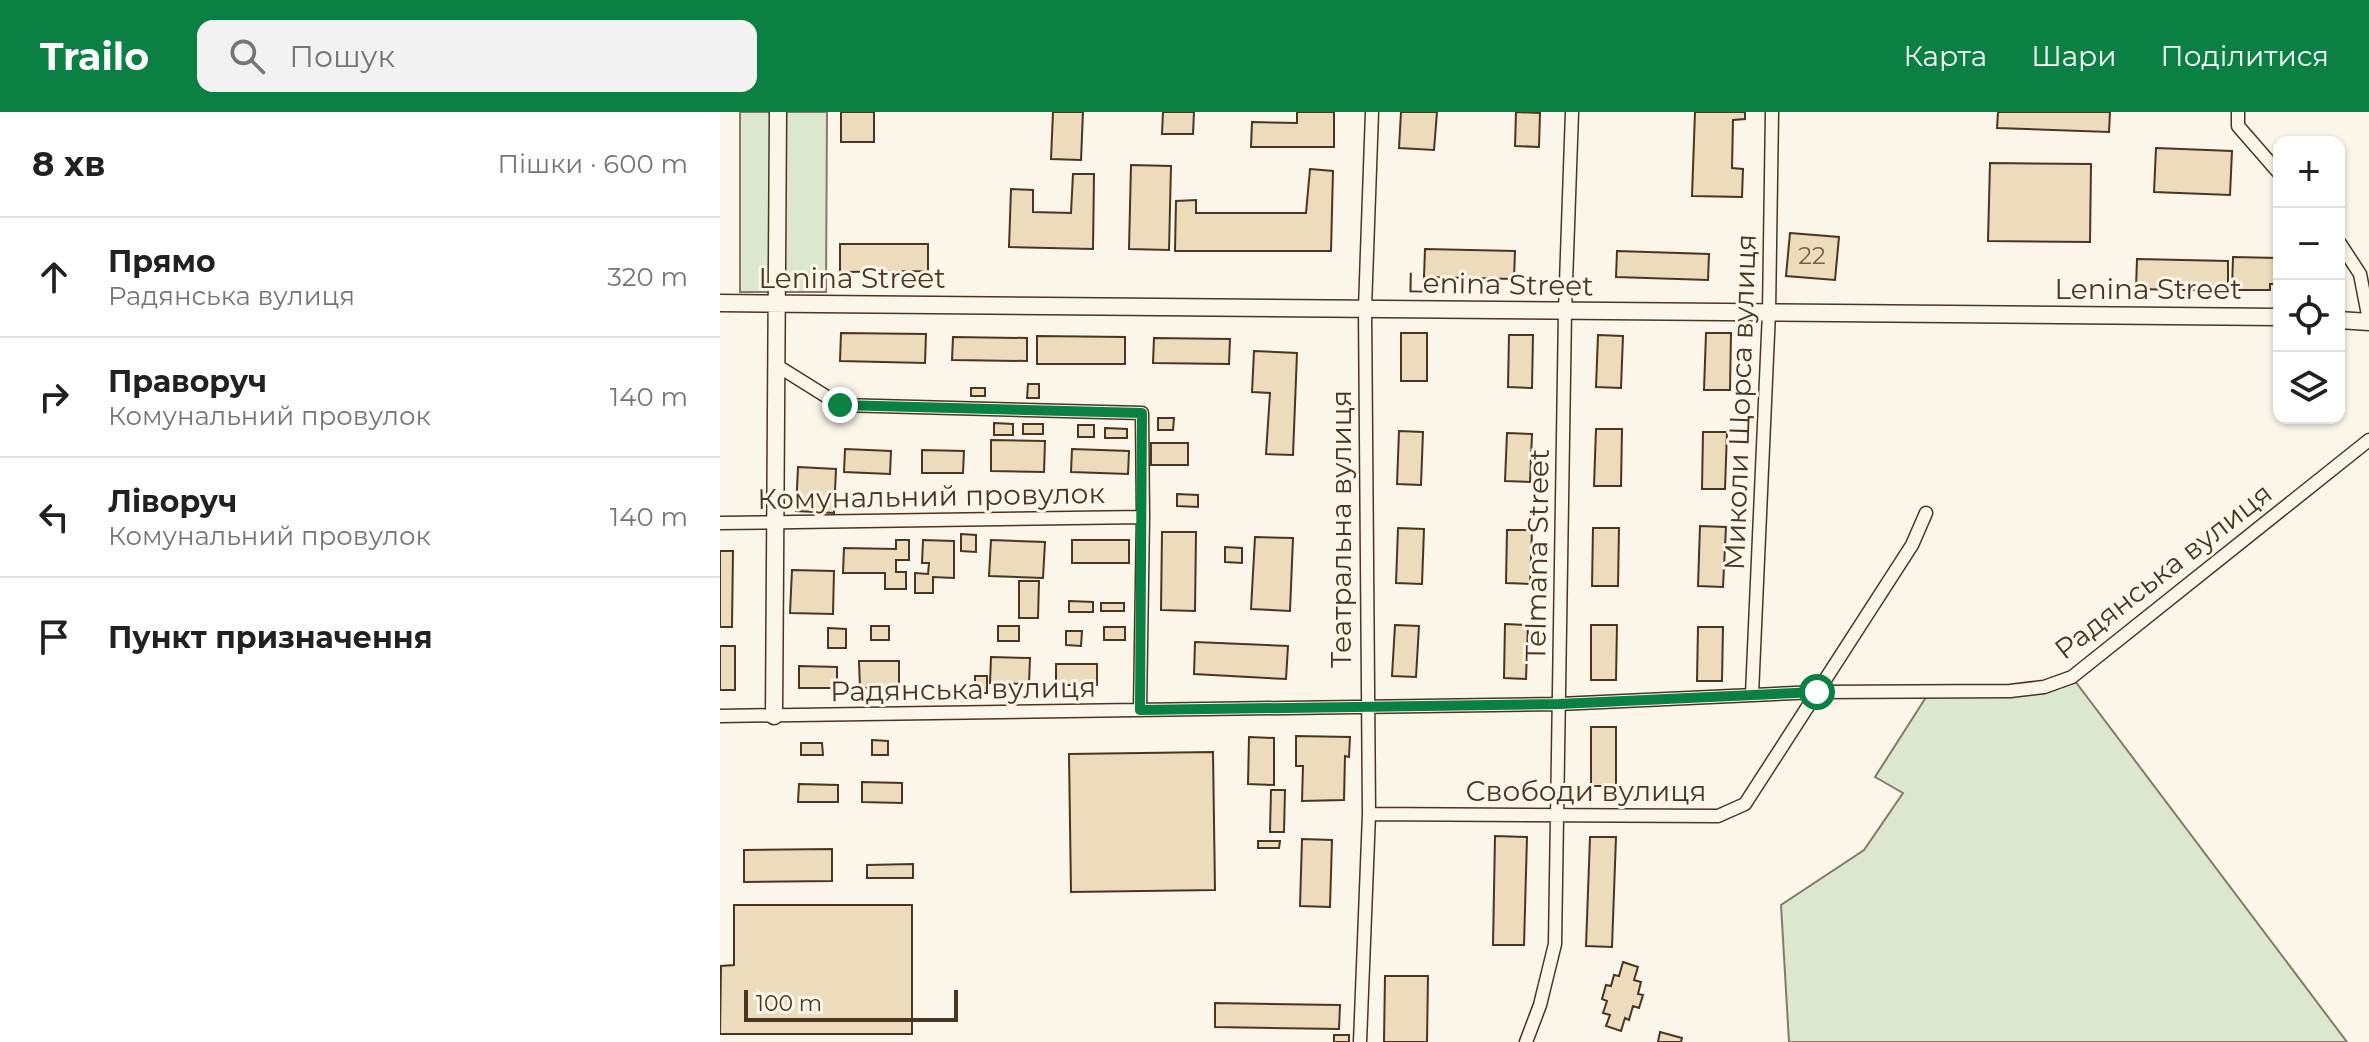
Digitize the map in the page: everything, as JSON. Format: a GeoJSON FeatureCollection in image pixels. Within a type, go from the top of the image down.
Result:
{"type":"FeatureCollection","features":[{"type":"Feature","properties":{"kind":"street"},"geometry":{"type":"LineString","coordinates":[[774,716],[778,112]]}},
{"type":"Feature","properties":{"kind":"street","name":"Театральна вулиця"},"geometry":{"type":"LineString","coordinates":[[1360,1042],[1369,814],[1365,308],[1372,112]]}},
{"type":"Feature","properties":{"kind":"street","name":"Telmana Street"},"geometry":{"type":"LineString","coordinates":[[1526,1042],[1540,1005],[1555,944],[1565,311],[1572,112]]}},
{"type":"Feature","properties":{"kind":"street","name":"Миколи Щорса вулиця"},"geometry":{"type":"LineString","coordinates":[[1752,694],[1769,312],[1772,112]]}},
{"type":"Feature","properties":{"kind":"street"},"geometry":{"type":"LineString","coordinates":[[2238,112],[2238,126],[2273,166]]}},
{"type":"Feature","properties":{"kind":"street"},"geometry":{"type":"LineString","coordinates":[[2345,251],[2360,274],[2369,321],[2345,320]]}},
{"type":"Feature","properties":{"kind":"street","name":"Lenina Street"},"geometry":{"type":"LineString","coordinates":[[720,303],[2273,317]]}},
{"type":"Feature","properties":{"kind":"street","name":"Комунальний провулок"},"geometry":{"type":"LineString","coordinates":[[776,365],[840,405],[1142,413],[1140,710]]}},
{"type":"Feature","properties":{"kind":"street","name":"Радянська вулиця"},"geometry":{"type":"LineString","coordinates":[[720,716],[1559,704],[1752,694],[2010,691],[2044,687],[2072,677],[2369,440]]}},
{"type":"Feature","properties":{"kind":"street","name":"Свободи вулиця"},"geometry":{"type":"LineString","coordinates":[[1369,814],[1718,816],[1732,812],[1745,804],[1912,545],[1926,513]]}},
{"type":"Feature","properties":{"kind":"street","name":"Комунальний провулок"},"geometry":{"type":"LineString","coordinates":[[720,523],[1143,517]]}},
{"type":"Feature","properties":{"kind":"green space"},"geometry":{"type":"Polygon","coordinates":[[[740,112],[827,112],[826,292],[740,292],[740,112]]]}},
{"type":"Feature","properties":{"kind":"green space"},"geometry":{"type":"Polygon","coordinates":[[[2072,677],[2347,1042],[1789,1042],[1781,905],[1864,850],[1903,793],[1875,777],[1930,691],[2010,691],[2072,677]]]}},
{"type":"Feature","properties":{"kind":"building"},"geometry":{"type":"Polygon","coordinates":[[[841,112],[874,112],[874,142],[841,142],[841,112]]]}},
{"type":"Feature","properties":{"kind":"building"},"geometry":{"type":"Polygon","coordinates":[[[1053,112],[1083,112],[1081,160],[1051,159],[1053,112]]]}},
{"type":"Feature","properties":{"kind":"building"},"geometry":{"type":"Polygon","coordinates":[[[1163,112],[1194,112],[1193,134],[1162,134],[1163,112]]]}},
{"type":"Feature","properties":{"kind":"building"},"geometry":{"type":"Polygon","coordinates":[[[1297,112],[1334,112],[1334,147],[1251,147],[1252,122],[1297,123],[1297,112]]]}},
{"type":"Feature","properties":{"kind":"building"},"geometry":{"type":"Polygon","coordinates":[[[1401,112],[1437,112],[1434,150],[1399,148],[1401,112]]]}},
{"type":"Feature","properties":{"kind":"building"},"geometry":{"type":"Polygon","coordinates":[[[1516,112],[1540,113],[1539,147],[1515,146],[1516,112]]]}},
{"type":"Feature","properties":{"kind":"building"},"geometry":{"type":"Polygon","coordinates":[[[1695,112],[1745,112],[1745,119],[1733,120],[1732,168],[1743,169],[1742,197],[1692,196],[1695,112]]]}},
{"type":"Feature","properties":{"kind":"building"},"geometry":{"type":"Polygon","coordinates":[[[1998,112],[2110,112],[2109,132],[1997,128],[1998,112]]]}},
{"type":"Feature","properties":{"kind":"building"},"geometry":{"type":"Polygon","coordinates":[[[2156,148],[2232,151],[2230,195],[2154,192],[2156,148]]]}},
{"type":"Feature","properties":{"kind":"building"},"geometry":{"type":"Polygon","coordinates":[[[1990,163],[2091,164],[2090,242],[1988,241],[1990,163]]]}},
{"type":"Feature","properties":{"kind":"building"},"geometry":{"type":"Polygon","coordinates":[[[1131,165],[1171,166],[1169,250],[1129,249],[1131,165]]]}},
{"type":"Feature","properties":{"kind":"building"},"geometry":{"type":"Polygon","coordinates":[[[1310,169],[1333,171],[1331,251],[1175,251],[1176,201],[1196,200],[1196,213],[1306,213],[1310,169]]]}},
{"type":"Feature","properties":{"kind":"building"},"geometry":{"type":"Polygon","coordinates":[[[1073,174],[1094,174],[1093,249],[1009,247],[1011,189],[1033,190],[1033,212],[1071,213],[1073,174]]]}},
{"type":"Feature","properties":{"kind":"building"},"geometry":{"type":"Polygon","coordinates":[[[1790,233],[1839,237],[1835,280],[1786,276],[1790,233]]]}},
{"type":"Feature","properties":{"kind":"building"},"geometry":{"type":"Polygon","coordinates":[[[840,244],[928,244],[928,271],[840,272],[840,244]]]}},
{"type":"Feature","properties":{"kind":"building"},"geometry":{"type":"Polygon","coordinates":[[[1425,249],[1515,251],[1514,279],[1424,277],[1425,249]]]}},
{"type":"Feature","properties":{"kind":"building"},"geometry":{"type":"Polygon","coordinates":[[[1617,251],[1709,254],[1708,280],[1616,277],[1617,251]]]}},
{"type":"Feature","properties":{"kind":"building"},"geometry":{"type":"Polygon","coordinates":[[[2233,257],[2273,258],[2273,284],[2270,284],[2270,290],[2232,290],[2233,257]]]}},
{"type":"Feature","properties":{"kind":"building"},"geometry":{"type":"Polygon","coordinates":[[[2137,259],[2228,261],[2228,291],[2136,289],[2137,259]]]}},
{"type":"Feature","properties":{"kind":"building"},"geometry":{"type":"Polygon","coordinates":[[[841,333],[926,334],[925,363],[840,361],[841,333]]]}},
{"type":"Feature","properties":{"kind":"building"},"geometry":{"type":"Polygon","coordinates":[[[1401,333],[1427,333],[1427,381],[1401,381],[1401,333]]]}},
{"type":"Feature","properties":{"kind":"building"},"geometry":{"type":"Polygon","coordinates":[[[1706,333],[1731,333],[1730,390],[1704,390],[1706,333]]]}},
{"type":"Feature","properties":{"kind":"building"},"geometry":{"type":"Polygon","coordinates":[[[1509,335],[1533,335],[1532,388],[1508,387],[1509,335]]]}},
{"type":"Feature","properties":{"kind":"building"},"geometry":{"type":"Polygon","coordinates":[[[1598,335],[1623,336],[1621,388],[1596,387],[1598,335]]]}},
{"type":"Feature","properties":{"kind":"building"},"geometry":{"type":"Polygon","coordinates":[[[1037,336],[1125,337],[1125,364],[1037,364],[1037,336]]]}},
{"type":"Feature","properties":{"kind":"building"},"geometry":{"type":"Polygon","coordinates":[[[953,337],[1027,338],[1027,361],[952,360],[953,337]]]}},
{"type":"Feature","properties":{"kind":"building"},"geometry":{"type":"Polygon","coordinates":[[[1154,338],[1230,339],[1229,364],[1153,363],[1154,338]]]}},
{"type":"Feature","properties":{"kind":"building"},"geometry":{"type":"Polygon","coordinates":[[[1254,351],[1297,353],[1293,455],[1266,454],[1270,393],[1252,392],[1254,351]]]}},
{"type":"Feature","properties":{"kind":"building"},"geometry":{"type":"Polygon","coordinates":[[[1028,384],[1039,384],[1039,398],[1027,398],[1028,384]]]}},
{"type":"Feature","properties":{"kind":"building"},"geometry":{"type":"Polygon","coordinates":[[[971,388],[985,388],[985,396],[971,396],[971,388]]]}},
{"type":"Feature","properties":{"kind":"building"},"geometry":{"type":"Polygon","coordinates":[[[1158,418],[1174,418],[1173,430],[1158,430],[1158,418]]]}},
{"type":"Feature","properties":{"kind":"building"},"geometry":{"type":"Polygon","coordinates":[[[994,423],[1013,424],[1013,435],[994,435],[994,423]]]}},
{"type":"Feature","properties":{"kind":"building"},"geometry":{"type":"Polygon","coordinates":[[[1023,424],[1043,424],[1043,434],[1023,434],[1023,424]]]}},
{"type":"Feature","properties":{"kind":"building"},"geometry":{"type":"Polygon","coordinates":[[[1078,425],[1094,425],[1094,437],[1078,437],[1078,425]]]}},
{"type":"Feature","properties":{"kind":"building"},"geometry":{"type":"Polygon","coordinates":[[[1105,428],[1127,429],[1127,438],[1105,438],[1105,428]]]}},
{"type":"Feature","properties":{"kind":"building"},"geometry":{"type":"Polygon","coordinates":[[[1596,429],[1622,429],[1621,486],[1594,486],[1596,429]]]}},
{"type":"Feature","properties":{"kind":"building"},"geometry":{"type":"Polygon","coordinates":[[[1399,431],[1423,432],[1421,485],[1397,484],[1399,431]]]}},
{"type":"Feature","properties":{"kind":"building"},"geometry":{"type":"Polygon","coordinates":[[[1703,432],[1727,432],[1725,489],[1702,489],[1703,432]]]}},
{"type":"Feature","properties":{"kind":"building"},"geometry":{"type":"Polygon","coordinates":[[[1507,433],[1532,434],[1530,482],[1505,481],[1507,433]]]}},
{"type":"Feature","properties":{"kind":"building"},"geometry":{"type":"Polygon","coordinates":[[[991,440],[1045,441],[1044,472],[991,471],[991,440]]]}},
{"type":"Feature","properties":{"kind":"building"},"geometry":{"type":"Polygon","coordinates":[[[1151,443],[1188,443],[1188,465],[1151,465],[1151,443]]]}},
{"type":"Feature","properties":{"kind":"building"},"geometry":{"type":"Polygon","coordinates":[[[845,449],[891,451],[890,474],[844,472],[845,449]]]}},
{"type":"Feature","properties":{"kind":"building"},"geometry":{"type":"Polygon","coordinates":[[[1072,449],[1129,451],[1128,474],[1071,472],[1072,449]]]}},
{"type":"Feature","properties":{"kind":"building"},"geometry":{"type":"Polygon","coordinates":[[[922,450],[964,451],[963,473],[922,473],[922,450]]]}},
{"type":"Feature","properties":{"kind":"building"},"geometry":{"type":"Polygon","coordinates":[[[798,467],[836,469],[834,513],[796,511],[798,467]]]}},
{"type":"Feature","properties":{"kind":"building"},"geometry":{"type":"Polygon","coordinates":[[[1177,494],[1198,495],[1198,507],[1177,506],[1177,494]]]}},
{"type":"Feature","properties":{"kind":"building"},"geometry":{"type":"Polygon","coordinates":[[[1700,526],[1726,527],[1723,587],[1698,586],[1700,526]]]}},
{"type":"Feature","properties":{"kind":"building"},"geometry":{"type":"Polygon","coordinates":[[[1398,528],[1424,529],[1422,584],[1396,583],[1398,528]]]}},
{"type":"Feature","properties":{"kind":"building"},"geometry":{"type":"Polygon","coordinates":[[[1593,528],[1619,528],[1618,586],[1592,586],[1593,528]]]}},
{"type":"Feature","properties":{"kind":"building"},"geometry":{"type":"Polygon","coordinates":[[[1507,530],[1532,530],[1530,584],[1506,583],[1507,530]]]}},
{"type":"Feature","properties":{"kind":"building"},"geometry":{"type":"Polygon","coordinates":[[[1162,532],[1196,532],[1195,611],[1161,610],[1162,532]]]}},
{"type":"Feature","properties":{"kind":"building"},"geometry":{"type":"Polygon","coordinates":[[[961,534],[976,535],[976,552],[961,551],[961,534]]]}},
{"type":"Feature","properties":{"kind":"building"},"geometry":{"type":"Polygon","coordinates":[[[1255,537],[1293,538],[1290,611],[1251,609],[1255,537]]]}},
{"type":"Feature","properties":{"kind":"building"},"geometry":{"type":"Polygon","coordinates":[[[896,540],[909,540],[909,560],[896,560],[896,572],[906,572],[906,589],[885,589],[885,573],[843,573],[844,548],[896,549],[896,540]]]}},
{"type":"Feature","properties":{"kind":"building"},"geometry":{"type":"Polygon","coordinates":[[[923,540],[954,541],[954,578],[933,577],[933,593],[915,593],[915,573],[928,574],[929,563],[922,563],[923,540]]]}},
{"type":"Feature","properties":{"kind":"building"},"geometry":{"type":"Polygon","coordinates":[[[991,540],[1045,542],[1043,578],[989,576],[991,540]]]}},
{"type":"Feature","properties":{"kind":"building"},"geometry":{"type":"Polygon","coordinates":[[[1072,540],[1129,540],[1129,563],[1072,563],[1072,540]]]}},
{"type":"Feature","properties":{"kind":"building"},"geometry":{"type":"Polygon","coordinates":[[[1225,547],[1242,548],[1242,563],[1225,562],[1225,547]]]}},
{"type":"Feature","properties":{"kind":"building"},"geometry":{"type":"Polygon","coordinates":[[[720,551],[733,551],[732,627],[720,627],[720,551]]]}},
{"type":"Feature","properties":{"kind":"building"},"geometry":{"type":"Polygon","coordinates":[[[792,570],[834,571],[833,614],[790,613],[792,570]]]}},
{"type":"Feature","properties":{"kind":"building"},"geometry":{"type":"Polygon","coordinates":[[[1019,581],[1039,581],[1038,618],[1019,618],[1019,581]]]}},
{"type":"Feature","properties":{"kind":"building"},"geometry":{"type":"Polygon","coordinates":[[[1069,601],[1093,602],[1093,612],[1069,612],[1069,601]]]}},
{"type":"Feature","properties":{"kind":"building"},"geometry":{"type":"Polygon","coordinates":[[[1101,603],[1124,603],[1124,611],[1101,611],[1101,603]]]}},
{"type":"Feature","properties":{"kind":"building"},"geometry":{"type":"Polygon","coordinates":[[[1505,624],[1528,625],[1526,679],[1504,678],[1505,624]]]}},
{"type":"Feature","properties":{"kind":"building"},"geometry":{"type":"Polygon","coordinates":[[[1395,625],[1419,626],[1416,677],[1392,676],[1395,625]]]}},
{"type":"Feature","properties":{"kind":"building"},"geometry":{"type":"Polygon","coordinates":[[[1591,625],[1617,625],[1616,680],[1591,680],[1591,625]]]}},
{"type":"Feature","properties":{"kind":"building"},"geometry":{"type":"Polygon","coordinates":[[[871,626],[889,626],[889,640],[871,640],[871,626]]]}},
{"type":"Feature","properties":{"kind":"building"},"geometry":{"type":"Polygon","coordinates":[[[998,626],[1019,626],[1019,641],[998,641],[998,626]]]}},
{"type":"Feature","properties":{"kind":"building"},"geometry":{"type":"Polygon","coordinates":[[[1104,627],[1125,627],[1125,640],[1104,640],[1104,627]]]}},
{"type":"Feature","properties":{"kind":"building"},"geometry":{"type":"Polygon","coordinates":[[[1698,627],[1723,627],[1722,681],[1697,681],[1698,627]]]}},
{"type":"Feature","properties":{"kind":"building"},"geometry":{"type":"Polygon","coordinates":[[[828,628],[846,629],[846,648],[828,648],[828,628]]]}},
{"type":"Feature","properties":{"kind":"building"},"geometry":{"type":"Polygon","coordinates":[[[1066,631],[1082,631],[1081,646],[1066,645],[1066,631]]]}},
{"type":"Feature","properties":{"kind":"building"},"geometry":{"type":"Polygon","coordinates":[[[1195,642],[1288,646],[1286,679],[1194,674],[1195,642]]]}},
{"type":"Feature","properties":{"kind":"building"},"geometry":{"type":"Polygon","coordinates":[[[720,646],[735,646],[735,690],[720,690],[720,646]]]}},
{"type":"Feature","properties":{"kind":"building"},"geometry":{"type":"Polygon","coordinates":[[[991,657],[1030,658],[1029,684],[990,683],[991,657]]]}},
{"type":"Feature","properties":{"kind":"building"},"geometry":{"type":"Polygon","coordinates":[[[859,661],[899,661],[899,687],[860,688],[859,661]]]}},
{"type":"Feature","properties":{"kind":"building"},"geometry":{"type":"Polygon","coordinates":[[[1056,664],[1097,664],[1097,685],[1056,685],[1056,664]]]}},
{"type":"Feature","properties":{"kind":"building"},"geometry":{"type":"Polygon","coordinates":[[[799,666],[837,667],[837,688],[799,688],[799,666]]]}},
{"type":"Feature","properties":{"kind":"building"},"geometry":{"type":"Polygon","coordinates":[[[975,676],[987,676],[987,693],[975,693],[975,676]]]}},
{"type":"Feature","properties":{"kind":"building"},"geometry":{"type":"Polygon","coordinates":[[[1591,727],[1616,727],[1616,786],[1591,786],[1591,727]]]}},
{"type":"Feature","properties":{"kind":"building"},"geometry":{"type":"Polygon","coordinates":[[[1296,736],[1350,737],[1349,757],[1345,756],[1344,800],[1302,801],[1303,766],[1296,766],[1296,736]]]}},
{"type":"Feature","properties":{"kind":"building"},"geometry":{"type":"Polygon","coordinates":[[[1249,737],[1274,738],[1274,785],[1248,784],[1249,737]]]}},
{"type":"Feature","properties":{"kind":"building"},"geometry":{"type":"Polygon","coordinates":[[[872,740],[888,741],[888,755],[872,755],[872,740]]]}},
{"type":"Feature","properties":{"kind":"building"},"geometry":{"type":"Polygon","coordinates":[[[801,743],[822,743],[823,755],[801,755],[801,743]]]}},
{"type":"Feature","properties":{"kind":"building"},"geometry":{"type":"Polygon","coordinates":[[[1213,752],[1215,890],[1071,892],[1069,754],[1213,752]]]}},
{"type":"Feature","properties":{"kind":"building"},"geometry":{"type":"Polygon","coordinates":[[[862,782],[902,783],[902,803],[862,802],[862,782]]]}},
{"type":"Feature","properties":{"kind":"building"},"geometry":{"type":"Polygon","coordinates":[[[799,784],[838,785],[838,802],[798,802],[799,784]]]}},
{"type":"Feature","properties":{"kind":"building"},"geometry":{"type":"Polygon","coordinates":[[[1271,790],[1285,790],[1284,832],[1270,832],[1271,790]]]}},
{"type":"Feature","properties":{"kind":"building"},"geometry":{"type":"Polygon","coordinates":[[[1495,836],[1527,837],[1524,945],[1493,945],[1495,836]]]}},
{"type":"Feature","properties":{"kind":"building"},"geometry":{"type":"Polygon","coordinates":[[[1590,837],[1616,837],[1612,947],[1586,946],[1590,837]]]}},
{"type":"Feature","properties":{"kind":"building"},"geometry":{"type":"Polygon","coordinates":[[[1302,839],[1332,840],[1330,907],[1300,906],[1302,839]]]}},
{"type":"Feature","properties":{"kind":"building"},"geometry":{"type":"Polygon","coordinates":[[[1258,841],[1280,841],[1279,848],[1258,848],[1258,841]]]}},
{"type":"Feature","properties":{"kind":"building"},"geometry":{"type":"Polygon","coordinates":[[[832,849],[832,881],[744,882],[744,850],[832,849]]]}},
{"type":"Feature","properties":{"kind":"building"},"geometry":{"type":"Polygon","coordinates":[[[913,864],[913,878],[867,878],[867,865],[913,864]]]}},
{"type":"Feature","properties":{"kind":"building"},"geometry":{"type":"Polygon","coordinates":[[[734,905],[912,905],[912,1034],[720,1034],[721,966],[734,965],[734,905]]]}},
{"type":"Feature","properties":{"kind":"building"},"geometry":{"type":"Polygon","coordinates":[[[1623,962],[1638,967],[1634,980],[1641,982],[1638,994],[1643,995],[1639,1008],[1633,1006],[1629,1020],[1625,1018],[1621,1031],[1606,1026],[1610,1015],[1603,1013],[1607,1001],[1602,999],[1606,985],[1611,986],[1614,975],[1619,976],[1623,962]]]}},
{"type":"Feature","properties":{"kind":"building"},"geometry":{"type":"Polygon","coordinates":[[[1385,976],[1428,976],[1427,1042],[1384,1042],[1385,976]]]}},
{"type":"Feature","properties":{"kind":"building"},"geometry":{"type":"Polygon","coordinates":[[[1215,1003],[1340,1005],[1339,1029],[1215,1027],[1215,1003]]]}},
{"type":"Feature","properties":{"kind":"building"},"geometry":{"type":"Polygon","coordinates":[[[1660,1032],[1682,1038],[1681,1042],[1658,1042],[1660,1032]]]}},
{"type":"Feature","properties":{"kind":"building"},"geometry":{"type":"Polygon","coordinates":[[[1334,1035],[1349,1035],[1349,1042],[1334,1042],[1334,1035]]]}},
{"type":"Feature","properties":{"kind":"route"},"geometry":{"type":"LineString","coordinates":[[840,405],[1142,413],[1140,710],[1559,704],[1817,692]]}}]}
